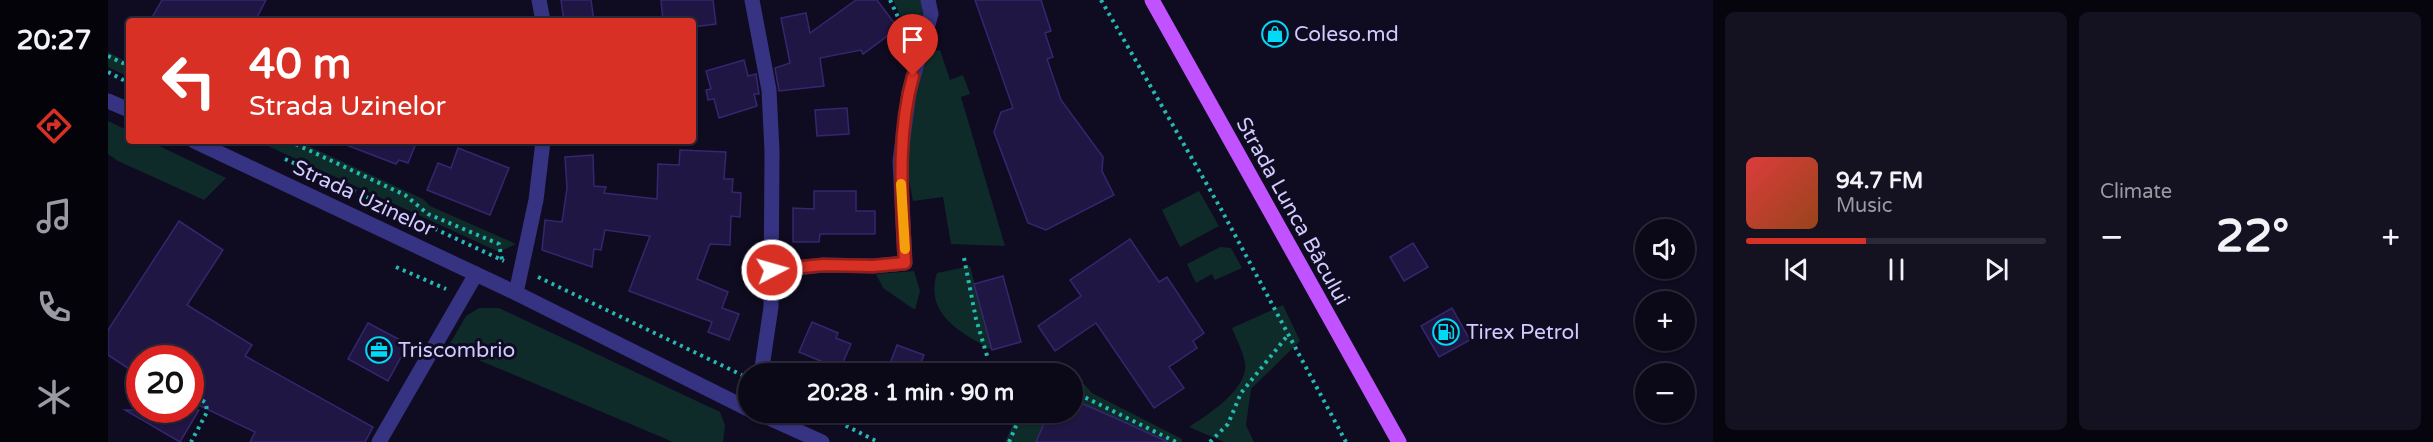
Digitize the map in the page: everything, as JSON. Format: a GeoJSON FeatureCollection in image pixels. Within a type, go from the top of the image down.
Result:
{"type":"FeatureCollection","features":[{"type":"Feature","properties":{"kind":"main road","name":"Strada Lunca Bâcului"},"geometry":{"type":"LineString","coordinates":[[1152,0],[1399,442]]}},
{"type":"Feature","properties":{"kind":"street"},"geometry":{"type":"LineString","coordinates":[[539,0],[542,18]]}},
{"type":"Feature","properties":{"kind":"street"},"geometry":{"type":"LineString","coordinates":[[752,0],[769,90],[772,152],[771,307],[763,363]]}},
{"type":"Feature","properties":{"kind":"street"},"geometry":{"type":"LineString","coordinates":[[772,270],[823,265],[873,266],[905,263],[900,161],[909,92],[931,14],[928,0]]}},
{"type":"Feature","properties":{"kind":"street"},"geometry":{"type":"LineString","coordinates":[[108,100],[126,109]]}},
{"type":"Feature","properties":{"kind":"street","name":"Strada Uzinelor"},"geometry":{"type":"LineString","coordinates":[[200,144],[516,293],[738,404]]}},
{"type":"Feature","properties":{"kind":"street"},"geometry":{"type":"LineString","coordinates":[[516,293],[536,200],[543,144]]}},
{"type":"Feature","properties":{"kind":"street"},"geometry":{"type":"LineString","coordinates":[[379,442],[476,274]]}},
{"type":"Feature","properties":{"kind":"street"},"geometry":{"type":"LineString","coordinates":[[780,423],[822,442]]}},
{"type":"Feature","properties":{"kind":"path"},"geometry":{"type":"LineString","coordinates":[[1101,0],[1221,209],[1346,442]]}},
{"type":"Feature","properties":{"kind":"path"},"geometry":{"type":"LineString","coordinates":[[108,56],[126,65]]}},
{"type":"Feature","properties":{"kind":"path"},"geometry":{"type":"LineString","coordinates":[[108,72],[126,81]]}},
{"type":"Feature","properties":{"kind":"path"},"geometry":{"type":"LineString","coordinates":[[295,144],[405,195],[429,214],[498,244],[502,260]]}},
{"type":"Feature","properties":{"kind":"path"},"geometry":{"type":"LineString","coordinates":[[275,154],[738,373]]}},
{"type":"Feature","properties":{"kind":"path"},"geometry":{"type":"LineString","coordinates":[[964,258],[976,319],[988,359]]}},
{"type":"Feature","properties":{"kind":"path"},"geometry":{"type":"LineString","coordinates":[[396,267],[463,297]]}},
{"type":"Feature","properties":{"kind":"path"},"geometry":{"type":"LineString","coordinates":[[1210,442],[1228,424],[1241,393],[1288,335]]}},
{"type":"Feature","properties":{"kind":"path"},"geometry":{"type":"LineString","coordinates":[[1083,396],[1176,442]]}},
{"type":"Feature","properties":{"kind":"path"},"geometry":{"type":"LineString","coordinates":[[204,402],[207,412],[204,418]]}},
{"type":"Feature","properties":{"kind":"path"},"geometry":{"type":"LineString","coordinates":[[191,442],[201,423]]}},
{"type":"Feature","properties":{"kind":"path"},"geometry":{"type":"LineString","coordinates":[[841,423],[878,442]]}},
{"type":"Feature","properties":{"kind":"path"},"geometry":{"type":"LineString","coordinates":[[1009,442],[1017,423]]}},
{"type":"Feature","properties":{"kind":"green space"},"geometry":{"type":"Polygon","coordinates":[[[893,0],[921,0],[924,22],[916,48],[893,0]]]}},
{"type":"Feature","properties":{"kind":"green space"},"geometry":{"type":"Polygon","coordinates":[[[940,50],[950,80],[963,75],[970,94],[961,97],[1005,246],[951,244],[943,197],[913,201],[908,175],[907,125],[922,59],[929,51],[940,50]]]}},
{"type":"Feature","properties":{"kind":"green space"},"geometry":{"type":"Polygon","coordinates":[[[108,52],[126,61],[126,76],[108,67],[108,52]]]}},
{"type":"Feature","properties":{"kind":"green space"},"geometry":{"type":"Polygon","coordinates":[[[108,121],[126,130],[126,144],[155,144],[226,178],[204,200],[118,161],[108,154],[108,121]]]}},
{"type":"Feature","properties":{"kind":"green space"},"geometry":{"type":"Polygon","coordinates":[[[264,144],[304,144],[423,199],[430,206],[516,244],[499,252],[264,144]]]}},
{"type":"Feature","properties":{"kind":"green space"},"geometry":{"type":"Polygon","coordinates":[[[1199,191],[1219,226],[1180,247],[1162,210],[1199,191]]]}},
{"type":"Feature","properties":{"kind":"green space"},"geometry":{"type":"Polygon","coordinates":[[[1220,247],[1231,248],[1242,268],[1215,280],[1212,274],[1196,283],[1187,264],[1220,247]]]}},
{"type":"Feature","properties":{"kind":"green space"},"geometry":{"type":"Polygon","coordinates":[[[970,266],[992,350],[969,337],[948,321],[936,300],[934,288],[937,273],[970,266]]]}},
{"type":"Feature","properties":{"kind":"green space"},"geometry":{"type":"Polygon","coordinates":[[[914,271],[920,291],[915,310],[883,288],[876,274],[914,271]]]}},
{"type":"Feature","properties":{"kind":"green space"},"geometry":{"type":"Polygon","coordinates":[[[1283,305],[1300,341],[1251,389],[1246,425],[1254,442],[1224,442],[1189,427],[1234,392],[1244,373],[1245,363],[1232,328],[1283,305]]]}},
{"type":"Feature","properties":{"kind":"green space"},"geometry":{"type":"Polygon","coordinates":[[[479,308],[499,308],[720,412],[725,425],[723,442],[673,442],[448,347],[466,316],[479,308]]]}},
{"type":"Feature","properties":{"kind":"green space"},"geometry":{"type":"Polygon","coordinates":[[[1083,384],[1092,393],[1182,439],[1182,442],[1168,442],[1083,404],[1083,384]]]}},
{"type":"Feature","properties":{"kind":"green space"},"geometry":{"type":"Polygon","coordinates":[[[1014,423],[1045,423],[1036,442],[1005,442],[1014,423]]]}},
{"type":"Feature","properties":{"kind":"building"},"geometry":{"type":"Polygon","coordinates":[[[162,0],[266,0],[257,18],[152,18],[162,0]]]}},
{"type":"Feature","properties":{"kind":"building"},"geometry":{"type":"Polygon","coordinates":[[[561,0],[591,0],[594,18],[564,18],[561,0]]]}},
{"type":"Feature","properties":{"kind":"building"},"geometry":{"type":"Polygon","coordinates":[[[661,0],[713,0],[716,24],[696,27],[696,18],[663,18],[661,0]]]}},
{"type":"Feature","properties":{"kind":"building"},"geometry":{"type":"Polygon","coordinates":[[[856,0],[877,0],[898,28],[863,54],[861,50],[820,58],[824,86],[779,91],[775,68],[790,63],[781,18],[806,13],[810,33],[856,0]]]}},
{"type":"Feature","properties":{"kind":"building"},"geometry":{"type":"Polygon","coordinates":[[[975,0],[1041,0],[1051,31],[1045,33],[1053,57],[1047,59],[1061,100],[1103,157],[1102,171],[1114,195],[1046,230],[1028,223],[994,132],[1001,112],[1013,108],[975,0]]]}},
{"type":"Feature","properties":{"kind":"building"},"geometry":{"type":"Polygon","coordinates":[[[744,60],[748,76],[756,74],[759,94],[754,94],[757,106],[719,118],[714,99],[708,100],[706,90],[711,89],[706,71],[744,60]]]}},
{"type":"Feature","properties":{"kind":"building"},"geometry":{"type":"Polygon","coordinates":[[[847,108],[849,134],[817,136],[815,110],[847,108]]]}},
{"type":"Feature","properties":{"kind":"building"},"geometry":{"type":"Polygon","coordinates":[[[344,144],[416,144],[408,163],[399,160],[396,164],[344,144]]]}},
{"type":"Feature","properties":{"kind":"building"},"geometry":{"type":"Polygon","coordinates":[[[458,148],[509,168],[490,215],[427,190],[438,163],[451,168],[458,148]]]}},
{"type":"Feature","properties":{"kind":"building"},"geometry":{"type":"Polygon","coordinates":[[[680,150],[726,152],[724,179],[733,179],[732,192],[741,193],[740,217],[731,216],[730,245],[710,244],[697,279],[728,292],[722,308],[739,314],[729,340],[708,332],[712,322],[629,291],[650,236],[605,230],[601,250],[594,249],[592,267],[542,250],[545,220],[562,222],[567,188],[565,157],[593,155],[594,186],[606,187],[604,193],[657,199],[658,164],[679,165],[680,150]]]}},
{"type":"Feature","properties":{"kind":"building"},"geometry":{"type":"Polygon","coordinates":[[[814,191],[856,191],[856,211],[875,211],[875,234],[820,234],[819,242],[793,242],[793,208],[814,209],[814,191]]]}},
{"type":"Feature","properties":{"kind":"building"},"geometry":{"type":"Polygon","coordinates":[[[179,221],[223,250],[187,305],[252,345],[245,356],[373,427],[365,442],[250,442],[255,432],[204,408],[204,345],[126,345],[126,367],[108,355],[108,330],[179,221]]]}},
{"type":"Feature","properties":{"kind":"building"},"geometry":{"type":"Polygon","coordinates":[[[1130,239],[1159,282],[1167,277],[1204,333],[1193,341],[1197,348],[1169,367],[1184,388],[1154,408],[1096,323],[1055,351],[1038,326],[1081,296],[1070,280],[1130,239]]]}},
{"type":"Feature","properties":{"kind":"building"},"geometry":{"type":"Polygon","coordinates":[[[1413,243],[1428,267],[1404,281],[1390,257],[1413,243]]]}},
{"type":"Feature","properties":{"kind":"building"},"geometry":{"type":"Polygon","coordinates":[[[1003,276],[1021,342],[992,350],[974,284],[1003,276]]]}},
{"type":"Feature","properties":{"kind":"building"},"geometry":{"type":"Polygon","coordinates":[[[1452,308],[1470,340],[1439,357],[1421,326],[1452,308]]]}},
{"type":"Feature","properties":{"kind":"building"},"geometry":{"type":"Polygon","coordinates":[[[812,322],[838,333],[836,338],[851,344],[843,363],[826,363],[799,352],[812,322]]]}},
{"type":"Feature","properties":{"kind":"building"},"geometry":{"type":"Polygon","coordinates":[[[368,323],[408,344],[388,381],[348,359],[368,323]]]}},
{"type":"Feature","properties":{"kind":"building"},"geometry":{"type":"Polygon","coordinates":[[[897,345],[924,355],[921,363],[890,363],[897,345]]]}},
{"type":"Feature","properties":{"kind":"building"},"geometry":{"type":"Polygon","coordinates":[[[1083,404],[1168,442],[1036,442],[1044,423],[1083,423],[1083,404]]]}},
{"type":"Feature","properties":{"kind":"building"},"geometry":{"type":"Polygon","coordinates":[[[147,423],[191,423],[180,442],[147,423]]]}},
{"type":"Feature","properties":{"kind":"slow traffic"},"geometry":{"type":"LineString","coordinates":[[901,184],[905,249]]}},
{"type":"Feature","properties":{"kind":"place","name":"Coleso.md"},"geometry":{"type":"Point","coordinates":[1275,34]}},
{"type":"Feature","properties":{"kind":"place","name":"Tirex Petrol"},"geometry":{"type":"Point","coordinates":[1446,332]}},
{"type":"Feature","properties":{"kind":"place","name":"Triscombrio"},"geometry":{"type":"Point","coordinates":[379,350]}},
{"type":"Feature","properties":{"kind":"route"},"geometry":{"type":"LineString","coordinates":[[772,270],[823,265],[873,266],[905,263],[900,161],[913,76]]}}]}
